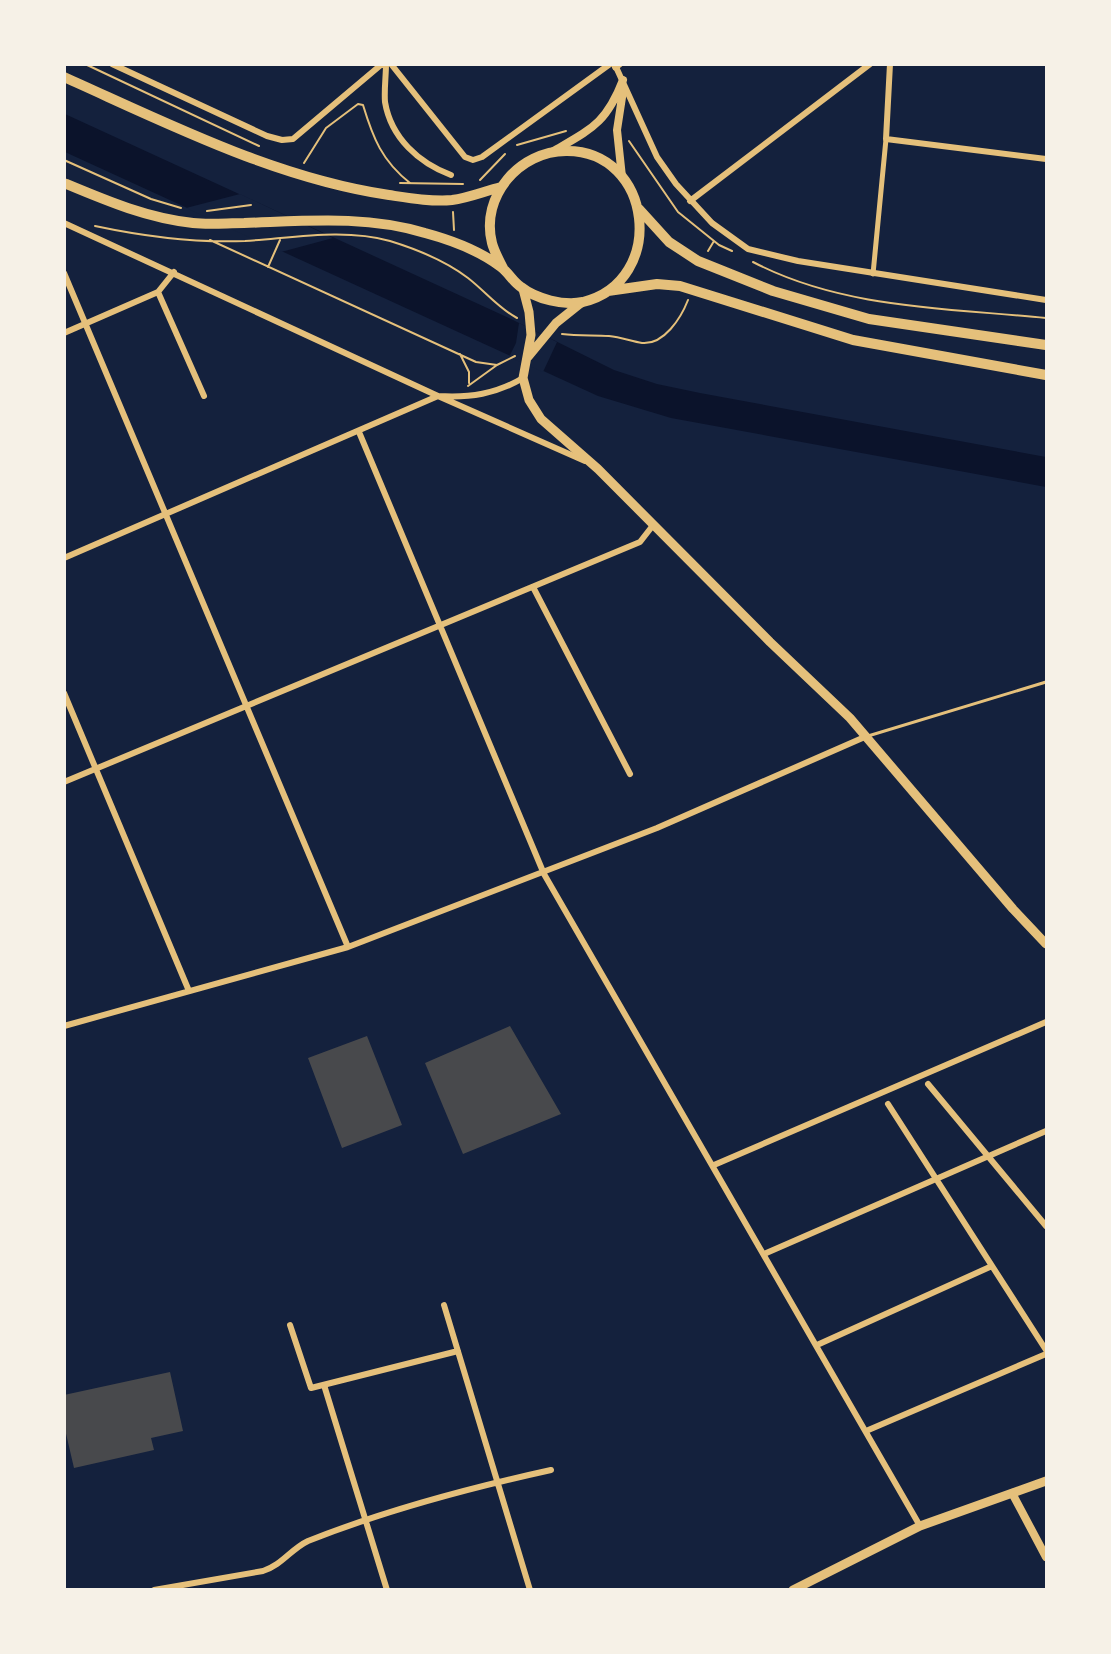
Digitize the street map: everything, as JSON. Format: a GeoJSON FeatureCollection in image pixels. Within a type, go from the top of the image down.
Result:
{"type":"FeatureCollection","features":[{"type":"Feature","properties":{"kind":"highway"},"geometry":{"type":"LineString","coordinates":[[64,77],[169,124],[309,178],[356,190],[404,197],[452,200],[501,187]]}},
{"type":"Feature","properties":{"kind":"highway"},"geometry":{"type":"LineString","coordinates":[[503,268],[492,243],[490,224],[493,205],[501,187],[516,169],[533,158],[551,152],[583,153],[597,158],[622,177],[639,209],[669,242],[698,261],[773,291],[869,319],[1047,345]]}},
{"type":"Feature","properties":{"kind":"highway"},"geometry":{"type":"LineString","coordinates":[[64,183],[126,209],[195,224],[333,220],[395,225],[454,243],[503,268],[523,289],[542,298],[562,302],[583,302],[617,282],[635,256],[640,241],[639,209]]}},
{"type":"Feature","properties":{"kind":"highway"},"geometry":{"type":"LineString","coordinates":[[605,291],[657,284],[680,286],[853,340],[1047,375]]}},
{"type":"Feature","properties":{"kind":"main road"},"geometry":{"type":"LineString","coordinates":[[523,289],[530,329],[523,378],[529,400],[541,419],[654,524],[770,642],[868,736],[998,891],[1047,944]]}},
{"type":"Feature","properties":{"kind":"main road"},"geometry":{"type":"LineString","coordinates":[[526,362],[564,315],[583,302]]}},
{"type":"Feature","properties":{"kind":"main road"},"geometry":{"type":"LineString","coordinates":[[794,1590],[920,1526],[1047,1481]]}},
{"type":"Feature","properties":{"kind":"street"},"geometry":{"type":"LineString","coordinates":[[112,64],[267,136],[282,140],[293,139],[384,64]]}},
{"type":"Feature","properties":{"kind":"street"},"geometry":{"type":"LineString","coordinates":[[384,64],[386,102],[397,134],[416,156],[435,169],[451,175]]}},
{"type":"Feature","properties":{"kind":"street"},"geometry":{"type":"LineString","coordinates":[[391,64],[465,157],[473,160],[482,157],[615,65],[657,157],[690,201],[712,223],[748,249],[766,255],[873,274],[1047,300]]}},
{"type":"Feature","properties":{"kind":"street"},"geometry":{"type":"LineString","coordinates":[[690,201],[870,64]]}},
{"type":"Feature","properties":{"kind":"street"},"geometry":{"type":"LineString","coordinates":[[873,274],[886,139],[890,64]]}},
{"type":"Feature","properties":{"kind":"street"},"geometry":{"type":"LineString","coordinates":[[622,177],[618,134],[623,81]]}},
{"type":"Feature","properties":{"kind":"street"},"geometry":{"type":"LineString","coordinates":[[551,152],[598,123],[608,114],[623,81]]}},
{"type":"Feature","properties":{"kind":"street"},"geometry":{"type":"LineString","coordinates":[[886,139],[1047,159]]}},
{"type":"Feature","properties":{"kind":"street"},"geometry":{"type":"LineString","coordinates":[[64,223],[438,396],[592,464]]}},
{"type":"Feature","properties":{"kind":"street"},"geometry":{"type":"LineString","coordinates":[[64,333],[158,292],[174,272]]}},
{"type":"Feature","properties":{"kind":"street"},"geometry":{"type":"LineString","coordinates":[[64,273],[248,705],[348,947]]}},
{"type":"Feature","properties":{"kind":"street"},"geometry":{"type":"LineString","coordinates":[[158,292],[204,396]]}},
{"type":"Feature","properties":{"kind":"street"},"geometry":{"type":"LineString","coordinates":[[64,558],[438,396],[457,398],[485,394],[523,378]]}},
{"type":"Feature","properties":{"kind":"street"},"geometry":{"type":"LineString","coordinates":[[359,432],[544,874],[714,1165],[920,1526]]}},
{"type":"Feature","properties":{"kind":"street"},"geometry":{"type":"LineString","coordinates":[[64,782],[640,542],[654,524]]}},
{"type":"Feature","properties":{"kind":"street"},"geometry":{"type":"LineString","coordinates":[[533,586],[630,774]]}},
{"type":"Feature","properties":{"kind":"street"},"geometry":{"type":"LineString","coordinates":[[64,693],[189,991]]}},
{"type":"Feature","properties":{"kind":"street"},"geometry":{"type":"LineString","coordinates":[[64,1026],[348,947],[544,874],[657,828],[868,736]]}},
{"type":"Feature","properties":{"kind":"street"},"geometry":{"type":"LineString","coordinates":[[714,1165],[1047,1022]]}},
{"type":"Feature","properties":{"kind":"street"},"geometry":{"type":"LineString","coordinates":[[928,1084],[990,1155],[1047,1226]]}},
{"type":"Feature","properties":{"kind":"street"},"geometry":{"type":"LineString","coordinates":[[866,1431],[1047,1352],[888,1104]]}},
{"type":"Feature","properties":{"kind":"street"},"geometry":{"type":"LineString","coordinates":[[764,1254],[1047,1131]]}},
{"type":"Feature","properties":{"kind":"street"},"geometry":{"type":"LineString","coordinates":[[817,1345],[992,1266]]}},
{"type":"Feature","properties":{"kind":"street"},"geometry":{"type":"LineString","coordinates":[[444,1305],[530,1590]]}},
{"type":"Feature","properties":{"kind":"street"},"geometry":{"type":"LineString","coordinates":[[290,1325],[311,1388],[458,1350]]}},
{"type":"Feature","properties":{"kind":"street"},"geometry":{"type":"LineString","coordinates":[[324,1385],[387,1590]]}},
{"type":"Feature","properties":{"kind":"street"},"geometry":{"type":"LineString","coordinates":[[154,1590],[275,1568],[306,1542],[366,1521],[498,1482],[551,1470]]}},
{"type":"Feature","properties":{"kind":"street"},"geometry":{"type":"LineString","coordinates":[[1012,1493],[1047,1557]]}},
{"type":"Feature","properties":{"kind":"lane"},"geometry":{"type":"LineString","coordinates":[[868,736],[1047,682]]}},
{"type":"Feature","properties":{"kind":"path"},"geometry":{"type":"LineString","coordinates":[[85,64],[264,149]]}},
{"type":"Feature","properties":{"kind":"path"},"geometry":{"type":"LineString","coordinates":[[304,163],[326,128],[358,104],[363,105],[378,149],[389,164],[411,184]]}},
{"type":"Feature","properties":{"kind":"path"},"geometry":{"type":"LineString","coordinates":[[394,183],[451,186],[473,183],[481,179],[515,146],[570,129]]}},
{"type":"Feature","properties":{"kind":"path"},"geometry":{"type":"LineString","coordinates":[[618,134],[635,146],[678,212],[719,245],[736,253]]}},
{"type":"Feature","properties":{"kind":"path"},"geometry":{"type":"LineString","coordinates":[[64,160],[151,199],[186,209]]}},
{"type":"Feature","properties":{"kind":"path"},"geometry":{"type":"LineString","coordinates":[[295,160],[314,166]]}},
{"type":"Feature","properties":{"kind":"path"},"geometry":{"type":"LineString","coordinates":[[452,200],[454,243]]}},
{"type":"Feature","properties":{"kind":"path"},"geometry":{"type":"LineString","coordinates":[[206,211],[251,205]]}},
{"type":"Feature","properties":{"kind":"path"},"geometry":{"type":"LineString","coordinates":[[93,225],[208,239],[256,240],[329,236]]}},
{"type":"Feature","properties":{"kind":"path"},"geometry":{"type":"LineString","coordinates":[[208,239],[476,362],[497,365]]}},
{"type":"Feature","properties":{"kind":"path"},"geometry":{"type":"LineString","coordinates":[[268,267],[280,239]]}},
{"type":"Feature","properties":{"kind":"path"},"geometry":{"type":"LineString","coordinates":[[745,257],[772,272],[847,296],[1047,318]]}},
{"type":"Feature","properties":{"kind":"path"},"geometry":{"type":"LineString","coordinates":[[460,354],[468,372],[470,384]]}},
{"type":"Feature","properties":{"kind":"path"},"geometry":{"type":"LineString","coordinates":[[457,398],[470,384],[497,365],[512,358]]}},
{"type":"Feature","properties":{"kind":"water"},"geometry":{"type":"Polygon","coordinates":[[[65,114],[511,319],[614,370],[657,384],[700,393],[1046,457],[1046,487],[671,418],[598,396],[65,152],[65,114]]]}},
{"type":"Feature","properties":{"kind":"pier"},"geometry":{"type":"Polygon","coordinates":[[[240,194],[333,238],[281,252],[186,208],[240,194]]]}},
{"type":"Feature","properties":{"kind":"pier"},"geometry":{"type":"Polygon","coordinates":[[[519,323],[557,342],[543,372],[509,357],[516,343],[519,323]]]}},
{"type":"Feature","properties":{"kind":"building"},"geometry":{"type":"Polygon","coordinates":[[[510,1026],[561,1114],[463,1154],[425,1063],[510,1026]]]}},
{"type":"Feature","properties":{"kind":"building"},"geometry":{"type":"Polygon","coordinates":[[[367,1036],[402,1125],[342,1148],[308,1058],[367,1036]]]}},
{"type":"Feature","properties":{"kind":"building"},"geometry":{"type":"Polygon","coordinates":[[[170,1372],[183,1431],[151,1438],[154,1450],[74,1468],[64,1425],[64,1395],[170,1372]]]}}]}
